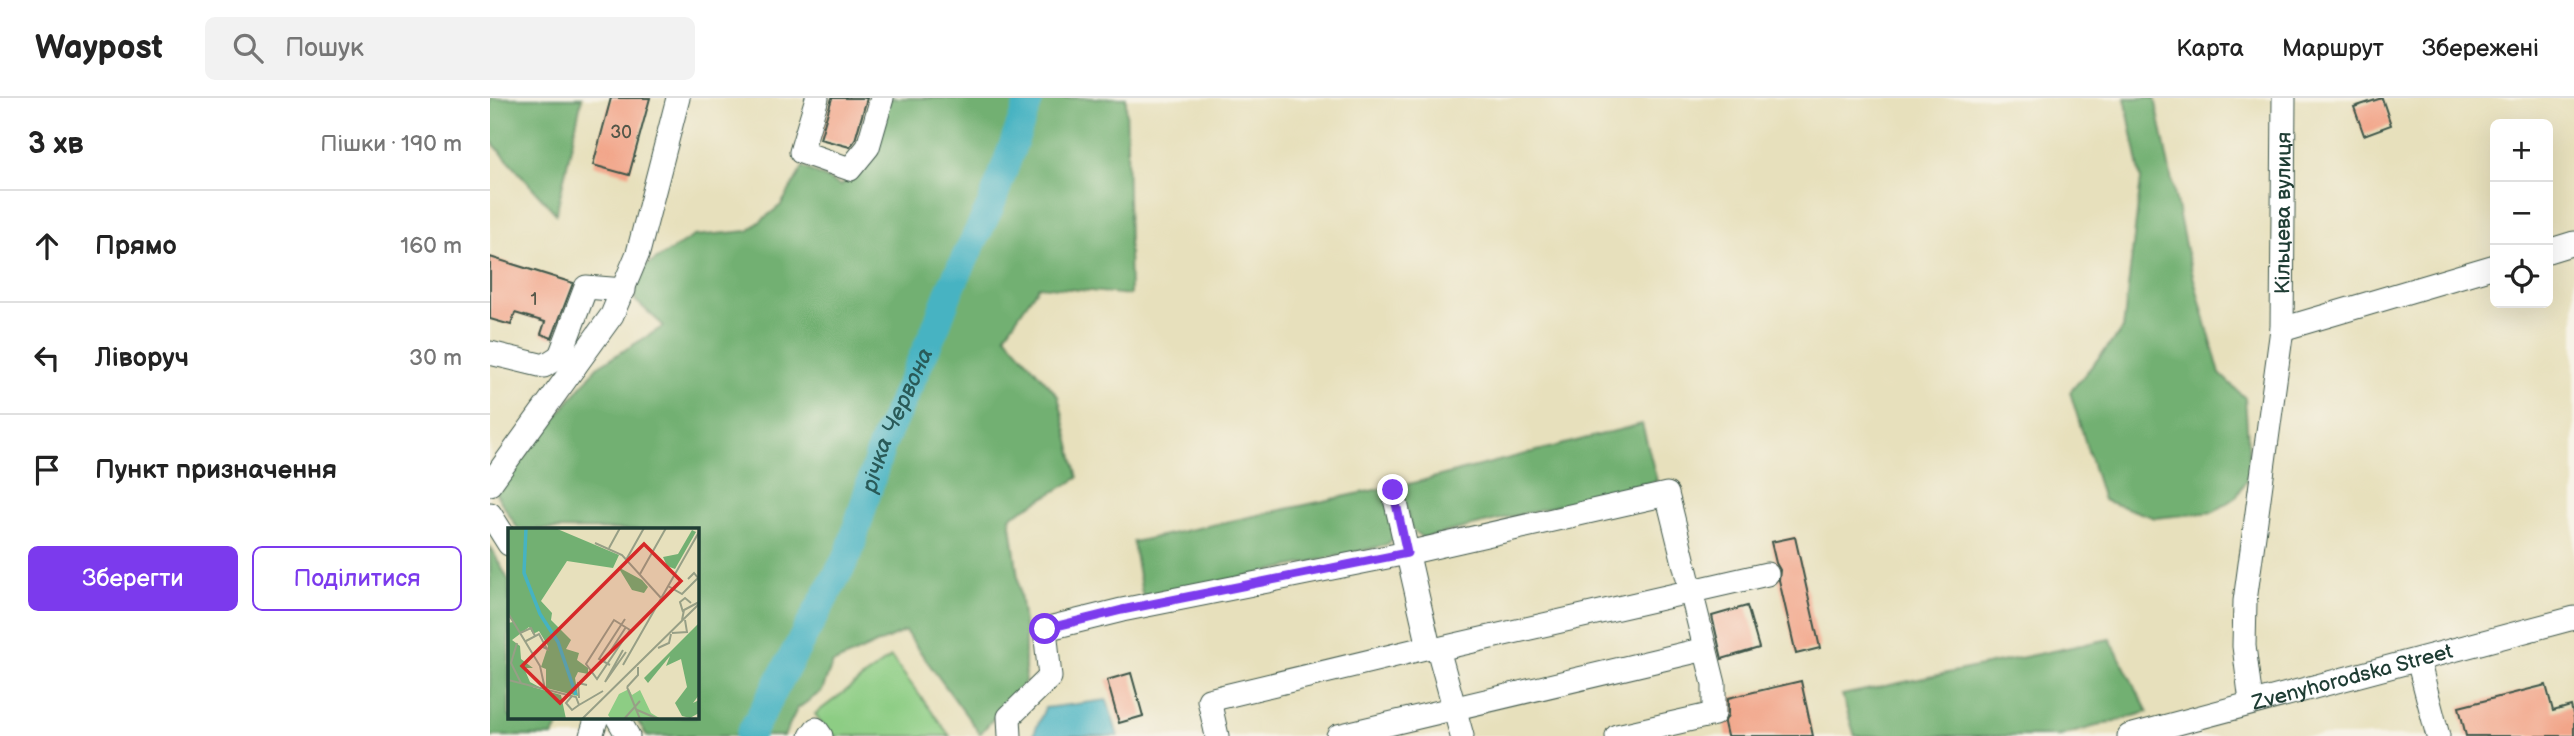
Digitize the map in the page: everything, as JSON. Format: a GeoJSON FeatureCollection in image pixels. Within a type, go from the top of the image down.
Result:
{"type":"FeatureCollection","features":[{"type":"Feature","properties":{"kind":"street"},"geometry":{"type":"LineString","coordinates":[[490,484],[568,361],[612,314],[624,290],[638,253],[678,98]]}},
{"type":"Feature","properties":{"kind":"street"},"geometry":{"type":"LineString","coordinates":[[817,98],[801,152],[850,169],[868,147],[882,98]]}},
{"type":"Feature","properties":{"kind":"street","name":"Кільцева вулиця"},"geometry":{"type":"LineString","coordinates":[[2251,702],[2244,646],[2245,601],[2282,329],[2284,98]]}},
{"type":"Feature","properties":{"kind":"street"},"geometry":{"type":"LineString","coordinates":[[2553,249],[2574,243]]}},
{"type":"Feature","properties":{"kind":"street"},"geometry":{"type":"LineString","coordinates":[[2282,329],[2490,267]]}},
{"type":"Feature","properties":{"kind":"street"},"geometry":{"type":"LineString","coordinates":[[568,361],[586,287],[624,290]]}},
{"type":"Feature","properties":{"kind":"street"},"geometry":{"type":"LineString","coordinates":[[490,353],[544,366],[568,361]]}},
{"type":"Feature","properties":{"kind":"street"},"geometry":{"type":"LineString","coordinates":[[1393,490],[1433,648],[1462,736]]}},
{"type":"Feature","properties":{"kind":"street"},"geometry":{"type":"LineString","coordinates":[[1010,736],[1009,717],[1050,677],[1045,629],[1122,610],[1407,553],[1667,494],[1714,684],[1714,714],[1617,736]]}},
{"type":"Feature","properties":{"kind":"street"},"geometry":{"type":"LineString","coordinates":[[490,514],[508,542]]}},
{"type":"Feature","properties":{"kind":"street"},"geometry":{"type":"LineString","coordinates":[[1217,736],[1209,700],[1767,573]]}},
{"type":"Feature","properties":{"kind":"street","name":"Zvenyhorodska Street"},"geometry":{"type":"LineString","coordinates":[[2129,736],[2574,618]]}},
{"type":"Feature","properties":{"kind":"street"},"geometry":{"type":"LineString","coordinates":[[1338,736],[1706,649]]}},
{"type":"Feature","properties":{"kind":"street"},"geometry":{"type":"LineString","coordinates":[[2418,660],[2438,736]]}},
{"type":"Feature","properties":{"kind":"street"},"geometry":{"type":"LineString","coordinates":[[591,736],[597,718]]}},
{"type":"Feature","properties":{"kind":"street"},"geometry":{"type":"LineString","coordinates":[[618,718],[628,736]]}},
{"type":"Feature","properties":{"kind":"street"},"geometry":{"type":"LineString","coordinates":[[811,736],[816,729],[821,736]]}},
{"type":"Feature","properties":{"kind":"green space"},"geometry":{"type":"Polygon","coordinates":[[[490,98],[582,98],[556,214],[490,140],[490,98]]]}},
{"type":"Feature","properties":{"kind":"green space"},"geometry":{"type":"Polygon","coordinates":[[[888,98],[1126,98],[1130,295],[1039,286],[1005,335],[1058,396],[1078,478],[1010,517],[1025,631],[1025,682],[980,734],[905,631],[832,664],[822,691],[797,709],[784,736],[647,736],[636,718],[698,718],[698,528],[517,528],[495,492],[597,367],[664,326],[635,300],[638,271],[694,236],[748,231],[781,205],[803,167],[841,186],[872,152],[888,98]]]}},
{"type":"Feature","properties":{"kind":"green space"},"geometry":{"type":"Polygon","coordinates":[[[2125,98],[2155,98],[2186,250],[2220,374],[2245,398],[2250,473],[2237,496],[2214,512],[2155,518],[2103,500],[2070,392],[2123,329],[2141,179],[2125,98]]]}},
{"type":"Feature","properties":{"kind":"green space"},"geometry":{"type":"Polygon","coordinates":[[[1642,424],[1657,481],[1423,538],[1411,529],[1401,486],[1642,424]]]}},
{"type":"Feature","properties":{"kind":"green space"},"geometry":{"type":"Polygon","coordinates":[[[1384,488],[1395,536],[1387,545],[1143,599],[1133,542],[1384,488]]]}},
{"type":"Feature","properties":{"kind":"green space"},"geometry":{"type":"Polygon","coordinates":[[[490,546],[508,579],[508,718],[563,718],[552,736],[490,736],[490,546]]]}},
{"type":"Feature","properties":{"kind":"green space"},"geometry":{"type":"Polygon","coordinates":[[[2110,639],[2148,712],[2060,736],[1855,736],[1842,695],[2110,639]]]}},
{"type":"Feature","properties":{"kind":"green space"},"geometry":{"type":"Polygon","coordinates":[[[891,657],[950,736],[831,736],[815,714],[891,657]]]}},
{"type":"Feature","properties":{"kind":"water"},"geometry":{"type":"Polygon","coordinates":[[[1107,700],[1118,736],[1035,736],[1045,708],[1107,700]]]}},
{"type":"Feature","properties":{"kind":"building"},"geometry":{"type":"Polygon","coordinates":[[[611,98],[650,98],[629,175],[593,165],[611,98]]]}},
{"type":"Feature","properties":{"kind":"building"},"geometry":{"type":"Polygon","coordinates":[[[832,98],[867,98],[855,140],[850,147],[820,139],[832,98]]]}},
{"type":"Feature","properties":{"kind":"building"},"geometry":{"type":"Polygon","coordinates":[[[2382,98],[2391,125],[2364,135],[2354,107],[2382,98]]]}},
{"type":"Feature","properties":{"kind":"building"},"geometry":{"type":"Polygon","coordinates":[[[490,257],[573,283],[552,338],[541,334],[545,322],[515,313],[511,325],[490,319],[490,257]]]}},
{"type":"Feature","properties":{"kind":"building"},"geometry":{"type":"Polygon","coordinates":[[[1795,537],[1820,648],[1796,654],[1779,580],[1780,570],[1771,542],[1795,537]]]}},
{"type":"Feature","properties":{"kind":"building"},"geometry":{"type":"Polygon","coordinates":[[[1747,606],[1759,648],[1722,659],[1712,616],[1747,606]]]}},
{"type":"Feature","properties":{"kind":"building"},"geometry":{"type":"Polygon","coordinates":[[[1131,673],[1143,716],[1119,723],[1107,680],[1131,673]]]}},
{"type":"Feature","properties":{"kind":"building"},"geometry":{"type":"Polygon","coordinates":[[[1801,681],[1813,736],[1727,736],[1724,723],[1728,715],[1728,698],[1801,681]]]}},
{"type":"Feature","properties":{"kind":"building"},"geometry":{"type":"Polygon","coordinates":[[[2546,685],[2553,711],[2571,706],[2574,736],[2466,736],[2459,707],[2546,685]]]}},
{"type":"Feature","properties":{"kind":"waterway","name":"річка Червона"},"geometry":{"type":"LineString","coordinates":[[749,736],[849,553],[882,445],[935,329],[950,289],[991,205],[1030,98]]}},
{"type":"Feature","properties":{"kind":"route"},"geometry":{"type":"LineString","coordinates":[[1045,629],[1122,610],[1407,553],[1393,490]]}}]}
